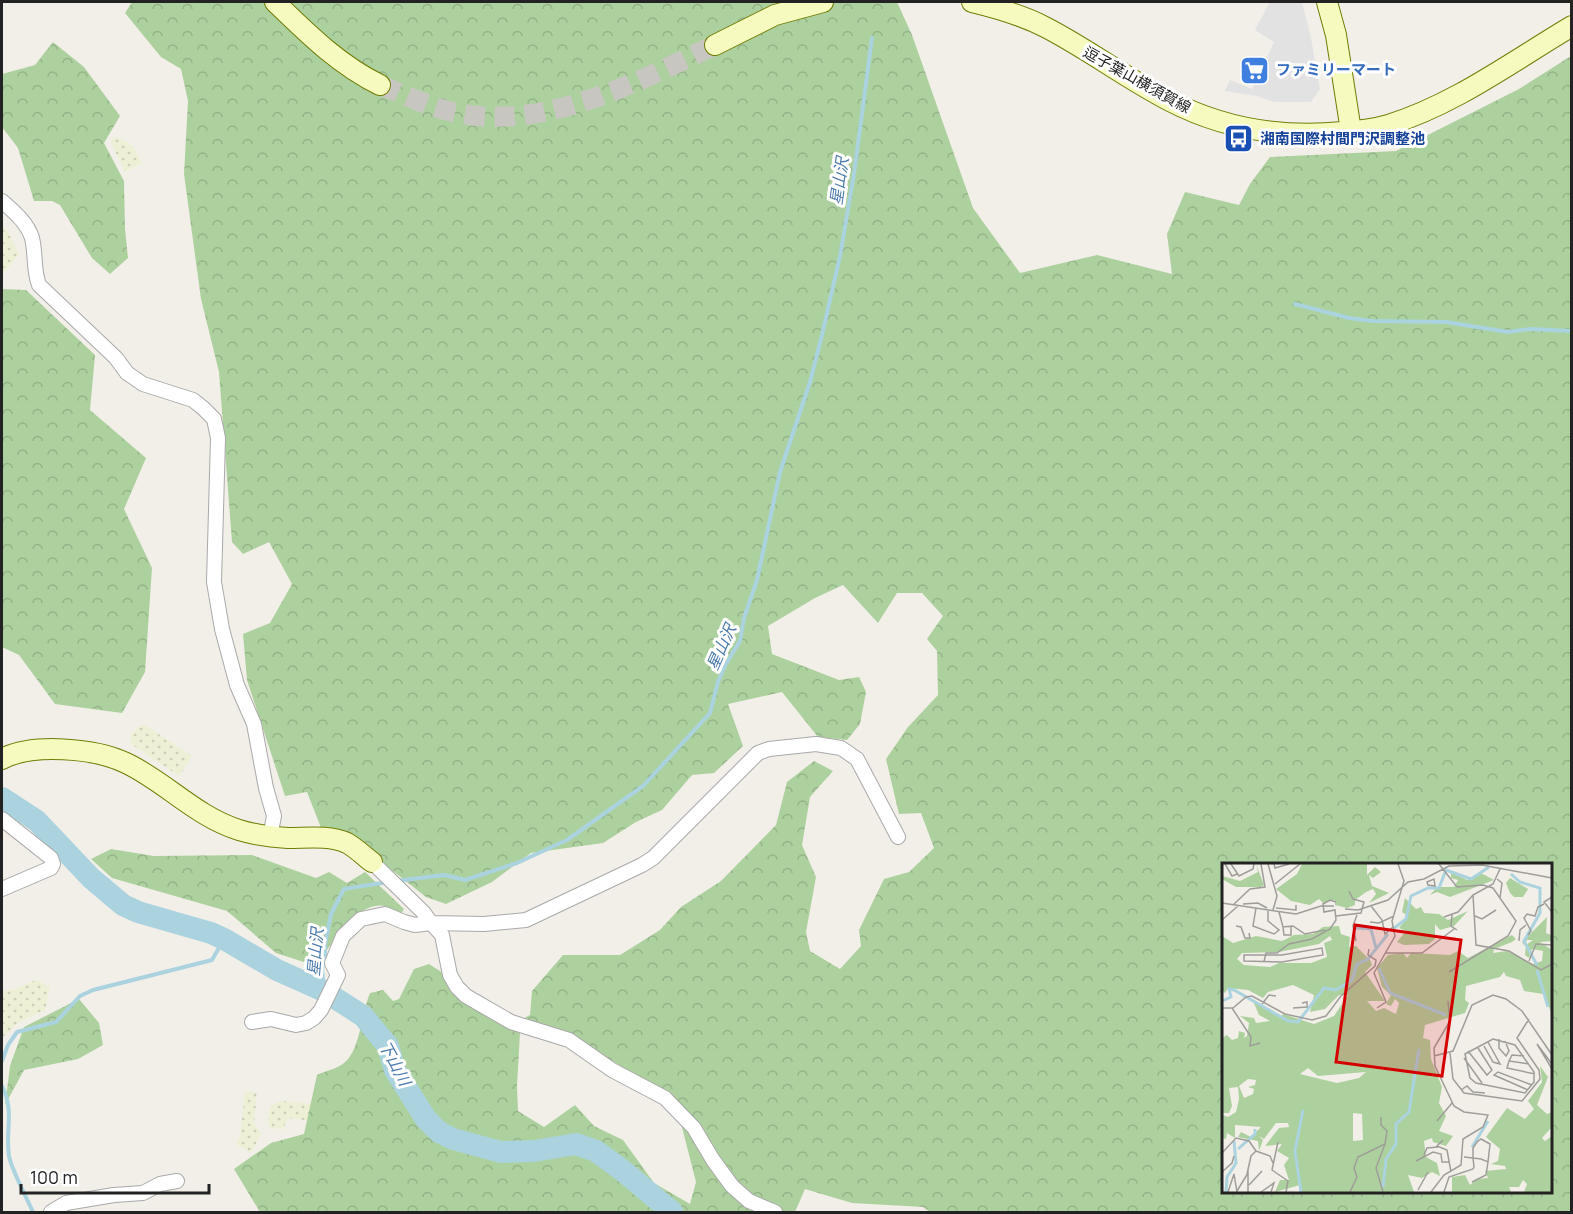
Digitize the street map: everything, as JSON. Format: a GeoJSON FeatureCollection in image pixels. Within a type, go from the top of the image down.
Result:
{"type":"FeatureCollection","features":[{"type":"Feature","properties":{"kind":"main road"},"geometry":{"type":"LineString","coordinates":[[275,2],[322,47],[358,74],[380,85]]}},
{"type":"Feature","properties":{"kind":"main road"},"geometry":{"type":"LineString","coordinates":[[715,45],[775,15],[823,2]]}},
{"type":"Feature","properties":{"kind":"main road","name":"逗子葉山横須賀線"},"geometry":{"type":"LineString","coordinates":[[972,2],[1004,9],[1045,27],[1171,102],[1215,120],[1262,132],[1309,135],[1386,126],[1423,111],[1464,91],[1572,26]]}},
{"type":"Feature","properties":{"kind":"main road"},"geometry":{"type":"LineString","coordinates":[[1327,2],[1336,35],[1351,131]]}},
{"type":"Feature","properties":{"kind":"main road"},"geometry":{"type":"LineString","coordinates":[[2,759],[22,752],[62,749],[112,758],[140,771],[202,814],[238,830],[270,837],[332,839],[347,843],[372,862]]}},
{"type":"Feature","properties":{"kind":"street"},"geometry":{"type":"LineString","coordinates":[[2,201],[19,216],[32,237],[34,273],[39,285],[116,358],[127,373],[143,384],[193,400],[214,419],[218,438],[214,582],[222,629],[237,685],[254,723],[266,788],[274,816],[270,837]]}},
{"type":"Feature","properties":{"kind":"street"},"geometry":{"type":"LineString","coordinates":[[252,1022],[271,1019],[296,1025],[314,1018],[326,1001],[338,975],[332,963],[343,936],[361,919],[385,914],[415,925],[427,918],[484,924],[526,920],[642,865],[662,850],[751,758],[769,749],[816,744],[841,748],[857,759],[898,837]]}},
{"type":"Feature","properties":{"kind":"street"},"geometry":{"type":"LineString","coordinates":[[2,819],[51,858],[53,864],[51,868],[2,889]]}},
{"type":"Feature","properties":{"kind":"street"},"geometry":{"type":"LineString","coordinates":[[372,862],[442,935],[450,975],[456,987],[466,996],[511,1022],[569,1040],[612,1070],[665,1098],[694,1128],[732,1186],[749,1201],[775,1212]]}},
{"type":"Feature","properties":{"kind":"street"},"geometry":{"type":"LineString","coordinates":[[51,1212],[66,1203],[143,1193],[160,1184],[177,1181]]}},
{"type":"Feature","properties":{"kind":"green space"},"geometry":{"type":"Polygon","coordinates":[[[132,2],[897,2],[912,35],[973,208],[1020,273],[1097,255],[1172,274],[1167,234],[1185,192],[1239,205],[1250,184],[1270,157],[1396,151],[1519,89],[1571,56],[1571,1212],[930,1212],[923,1207],[852,1203],[805,1189],[795,1212],[260,1212],[234,1169],[271,1143],[304,1134],[317,1075],[344,1063],[354,1050],[370,993],[383,990],[393,1001],[399,999],[414,969],[429,964],[440,971],[477,1010],[507,1027],[530,1015],[532,991],[563,955],[620,955],[660,930],[681,907],[721,881],[776,825],[787,782],[814,761],[833,771],[810,797],[802,845],[816,877],[806,932],[810,951],[840,969],[861,946],[859,930],[884,879],[909,872],[934,848],[921,813],[899,814],[886,759],[908,727],[938,695],[937,651],[927,639],[943,616],[922,593],[897,593],[878,623],[843,585],[815,598],[768,626],[772,654],[839,680],[859,677],[866,692],[860,724],[847,740],[818,737],[782,692],[728,704],[743,746],[714,773],[692,775],[662,810],[636,822],[603,843],[531,853],[492,882],[446,904],[426,897],[360,845],[323,833],[307,792],[285,796],[247,680],[243,634],[270,623],[292,584],[269,542],[243,554],[232,542],[219,372],[201,299],[184,174],[188,101],[181,69],[161,57],[125,13],[132,2]],[[534,1024],[520,1033],[518,1111],[544,1127],[575,1105],[594,1126],[623,1140],[654,1183],[690,1204],[696,1182],[675,1100],[581,1041],[534,1024]]]}},
{"type":"Feature","properties":{"kind":"green space"},"geometry":{"type":"Polygon","coordinates":[[[53,42],[84,67],[120,116],[104,143],[124,181],[128,258],[110,274],[92,258],[60,205],[52,201],[34,201],[18,148],[2,127],[2,74],[35,65],[53,42]]]}},
{"type":"Feature","properties":{"kind":"green space"},"geometry":{"type":"Polygon","coordinates":[[[117,137],[133,146],[142,163],[125,172],[111,143],[112,139],[117,137]]]}},
{"type":"Feature","properties":{"kind":"green space"},"geometry":{"type":"Polygon","coordinates":[[[2,225],[8,231],[19,255],[2,275],[2,225]]]}},
{"type":"Feature","properties":{"kind":"green space"},"geometry":{"type":"Polygon","coordinates":[[[2,289],[26,290],[95,355],[90,410],[146,458],[124,509],[152,568],[145,672],[122,713],[55,704],[19,655],[2,647],[2,289]]]}},
{"type":"Feature","properties":{"kind":"green space"},"geometry":{"type":"Polygon","coordinates":[[[143,724],[192,756],[179,776],[131,744],[131,734],[143,724]]]}},
{"type":"Feature","properties":{"kind":"green space"},"geometry":{"type":"Polygon","coordinates":[[[111,849],[154,856],[252,855],[316,878],[329,872],[347,883],[365,872],[404,909],[401,914],[384,906],[374,906],[364,911],[336,937],[316,966],[276,953],[227,911],[112,878],[91,859],[111,849]]]}},
{"type":"Feature","properties":{"kind":"green space"},"geometry":{"type":"Polygon","coordinates":[[[36,980],[50,987],[45,1010],[19,1022],[2,1039],[2,991],[13,990],[36,980]]]}},
{"type":"Feature","properties":{"kind":"green space"},"geometry":{"type":"Polygon","coordinates":[[[79,999],[99,1023],[103,1045],[78,1059],[24,1070],[5,1105],[10,1066],[24,1027],[79,999]]]}},
{"type":"Feature","properties":{"kind":"green space"},"geometry":{"type":"Polygon","coordinates":[[[245,1091],[257,1093],[254,1124],[261,1133],[251,1153],[236,1144],[240,1136],[245,1091]]]}},
{"type":"Feature","properties":{"kind":"green space"},"geometry":{"type":"Polygon","coordinates":[[[281,1101],[313,1104],[311,1121],[288,1118],[283,1129],[270,1128],[268,1120],[270,1106],[281,1101]]]}},
{"type":"Feature","properties":{"kind":"shaded area"},"geometry":{"type":"Polygon","coordinates":[[[1270,2],[1302,2],[1320,89],[1311,102],[1274,102],[1257,96],[1225,91],[1230,80],[1252,89],[1274,42],[1255,30],[1270,2]]]}},
{"type":"Feature","properties":{"kind":"waterway","name":"星山沢"},"geometry":{"type":"LineString","coordinates":[[396,881],[444,875],[465,880],[517,863],[567,840],[643,786],[710,713],[718,682],[740,641],[744,618],[757,580],[780,472],[810,382],[822,335],[840,256],[854,174],[872,38]]}},
{"type":"Feature","properties":{"kind":"waterway"},"geometry":{"type":"LineString","coordinates":[[1295,304],[1349,318],[1372,321],[1446,322],[1508,332],[1530,329],[1572,331]]}},
{"type":"Feature","properties":{"kind":"waterway","name":"下山川"},"geometry":{"type":"LineString","coordinates":[[2,798],[37,821],[91,878],[123,905],[138,912],[211,933],[224,939],[277,970],[324,991],[363,1016],[388,1046],[395,1070],[426,1119],[439,1132],[453,1139],[501,1152],[534,1151],[576,1144],[596,1151],[672,1212]]}},
{"type":"Feature","properties":{"kind":"waterway","name":"星山沢"},"geometry":{"type":"LineString","coordinates":[[324,991],[322,968],[325,944],[331,914],[344,889],[388,882]]}},
{"type":"Feature","properties":{"kind":"waterway"},"geometry":{"type":"LineString","coordinates":[[2,1061],[8,1045],[17,1032],[56,1022],[80,996],[93,990],[212,960],[224,939]]}},
{"type":"Feature","properties":{"kind":"waterway"},"geometry":{"type":"LineString","coordinates":[[2,1086],[9,1113],[10,1161],[33,1212]]}},
{"type":"Feature","properties":{"kind":"tunnel"},"geometry":{"type":"LineString","coordinates":[[380,85],[448,111],[491,117],[524,115],[558,109],[591,99],[715,45]]}},
{"type":"Feature","properties":{"kind":"place","name":"ファミリーマート"},"geometry":{"type":"Point","coordinates":[1255,70]}},
{"type":"Feature","properties":{"kind":"place","name":"湘南国際村間門沢調整池"},"geometry":{"type":"Point","coordinates":[1239,139]}}]}
